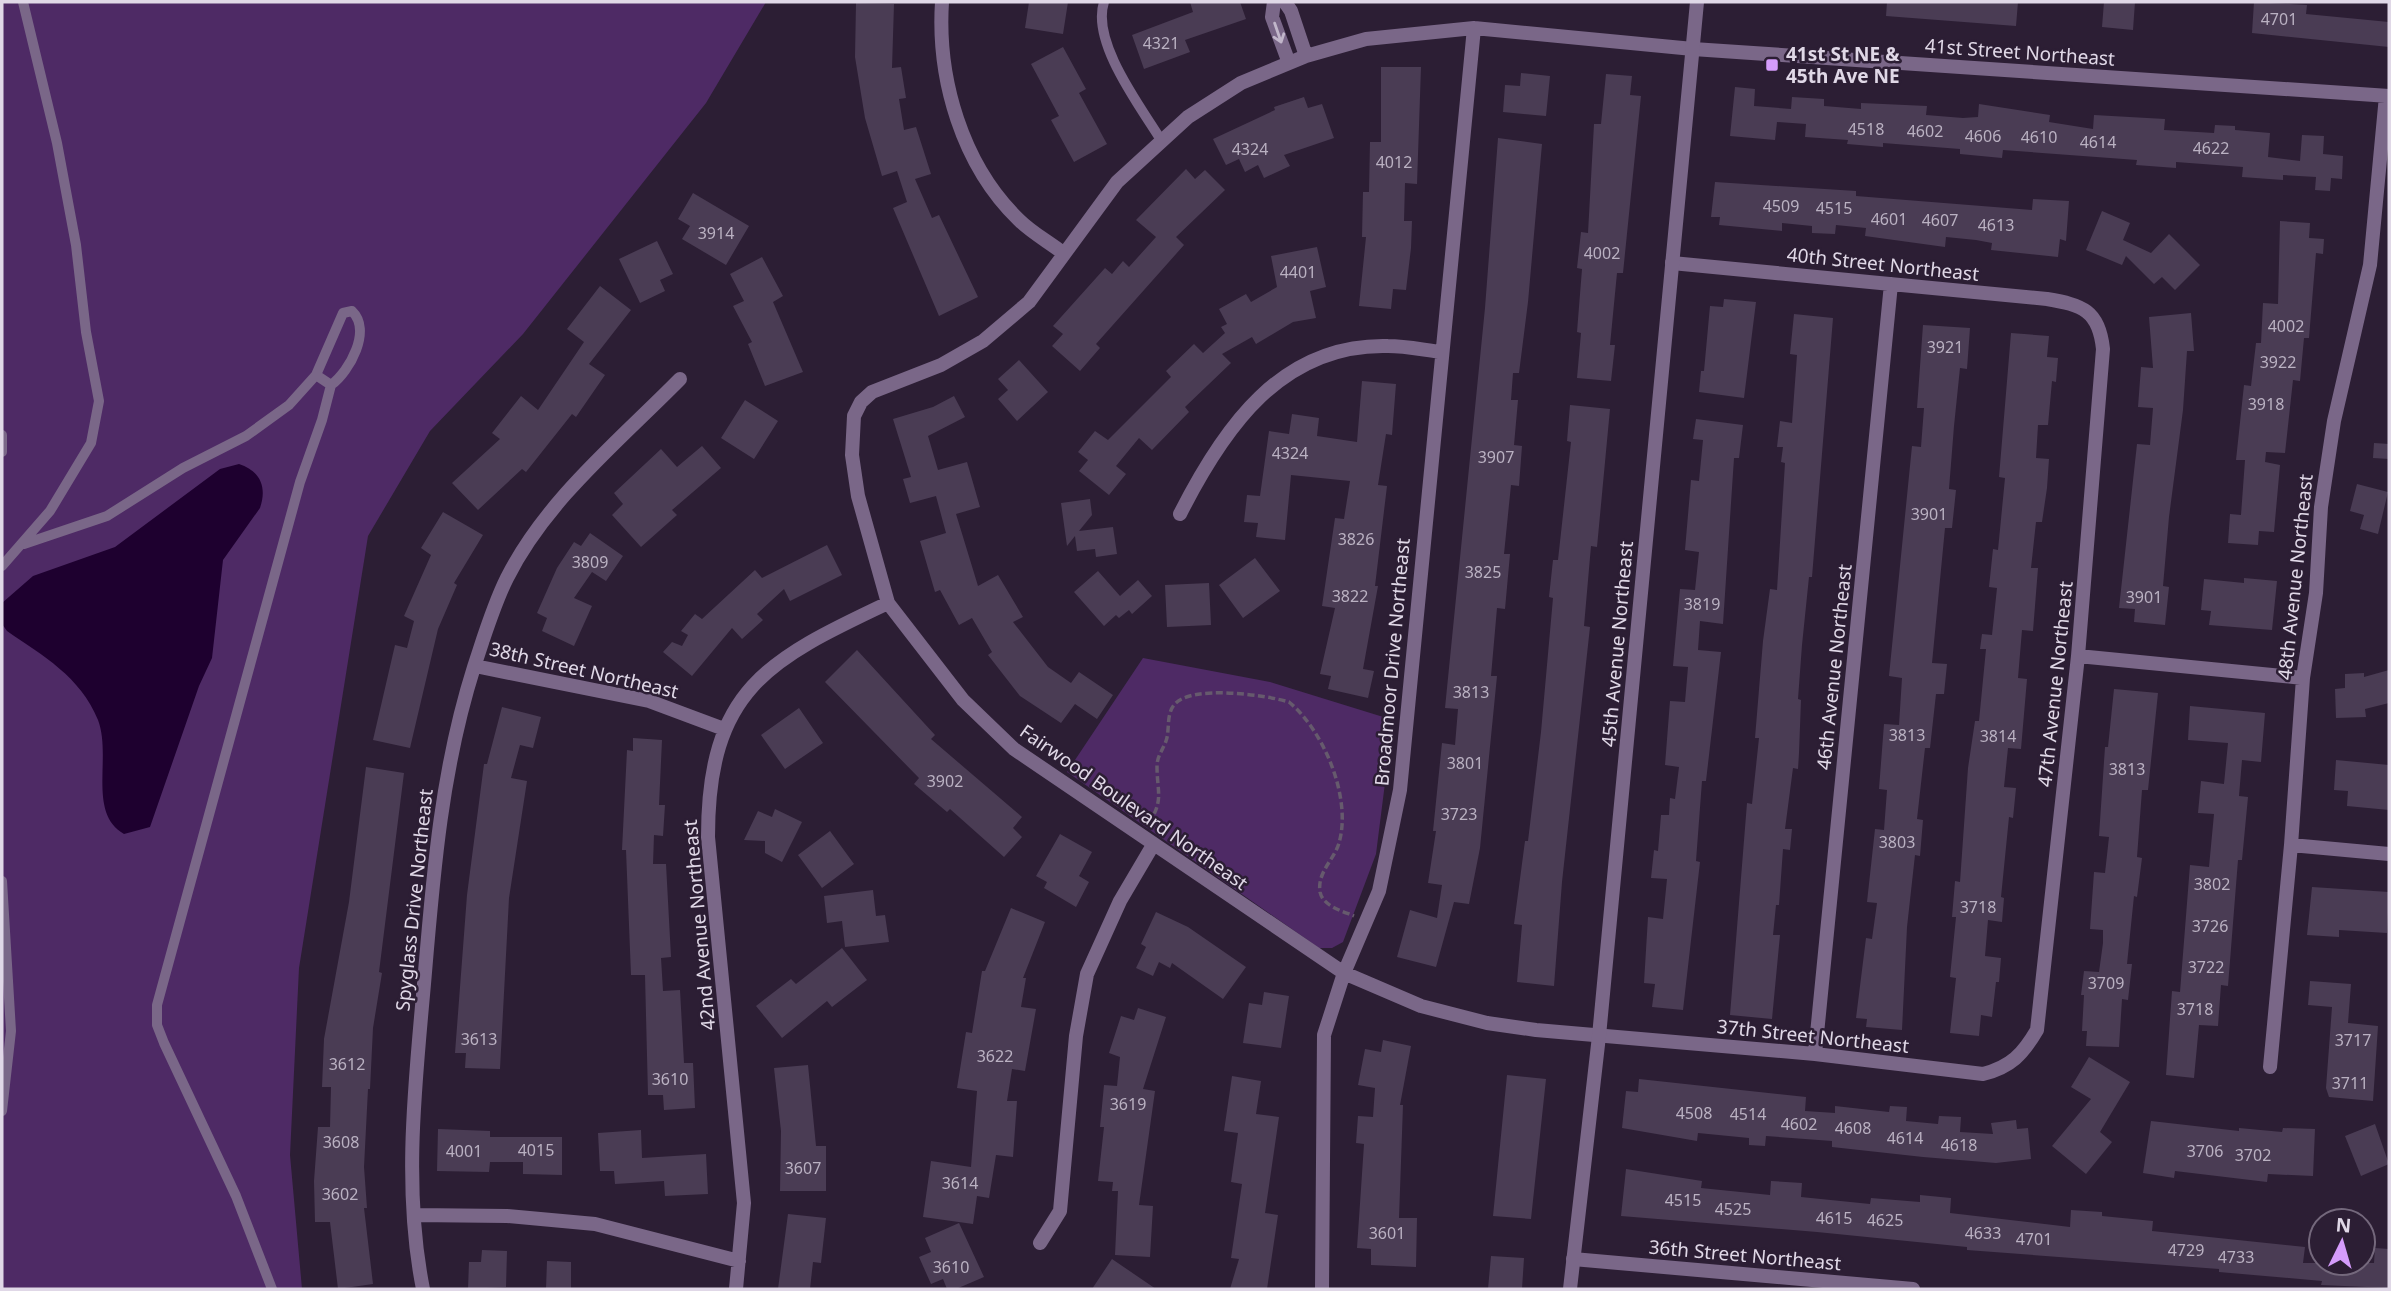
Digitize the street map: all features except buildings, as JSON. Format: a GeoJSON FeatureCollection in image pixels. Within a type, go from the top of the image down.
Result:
{"type":"FeatureCollection","features":[{"type":"Feature","properties":{"kind":"street"},"geometry":{"type":"LineString","coordinates":[[942,2],[941,46],[949,92],[973,156],[999,199],[1021,222],[1063,253]]}},
{"type":"Feature","properties":{"kind":"street"},"geometry":{"type":"LineString","coordinates":[[1274,2],[1272,18],[1289,63]]}},
{"type":"Feature","properties":{"kind":"street"},"geometry":{"type":"LineString","coordinates":[[1285,2],[1291,11],[1306,56]]}},
{"type":"Feature","properties":{"kind":"street","name":"45th Avenue Northeast"},"geometry":{"type":"LineString","coordinates":[[1570,1289],[1599,1036],[1697,2]]}},
{"type":"Feature","properties":{"kind":"street","name":"41st Street Northeast"},"geometry":{"type":"LineString","coordinates":[[861,402],[872,392],[941,365],[983,341],[1029,302],[1047,281],[1063,253],[1116,182],[1161,140],[1215,99],[1306,56],[1376,38],[1474,28],[1693,49],[2387,96]]}},
{"type":"Feature","properties":{"kind":"street","name":"Broadmoor Drive Northeast"},"geometry":{"type":"LineString","coordinates":[[1321,1289],[1323,1048],[1345,973],[1367,922],[1388,855],[1400,790],[1474,28]]}},
{"type":"Feature","properties":{"kind":"street","name":"48th Avenue Northeast"},"geometry":{"type":"LineString","coordinates":[[2270,1067],[2291,845],[2303,678],[2316,593],[2328,454],[2370,265],[2387,96]]}},
{"type":"Feature","properties":{"kind":"street","name":"40th Street Northeast"},"geometry":{"type":"LineString","coordinates":[[1672,263],[2047,299],[2072,303],[2088,311]]}},
{"type":"Feature","properties":{"kind":"street","name":"46th Avenue Northeast"},"geometry":{"type":"LineString","coordinates":[[1815,1054],[1891,284]]}},
{"type":"Feature","properties":{"kind":"street","name":"47th Avenue Northeast"},"geometry":{"type":"LineString","coordinates":[[2019,1058],[2036,1030],[2078,656],[2103,349],[2095,320],[2088,311]]}},
{"type":"Feature","properties":{"kind":"street"},"geometry":{"type":"LineString","coordinates":[[1180,514],[1203,468],[1238,418],[1253,401],[1292,372],[1343,351],[1387,346],[1442,352]]}},
{"type":"Feature","properties":{"kind":"street","name":"Spyglass Drive Northeast"},"geometry":{"type":"LineString","coordinates":[[423,1289],[414,1215],[412,1114],[434,854],[449,762],[475,666],[506,579],[520,554],[567,494],[680,379]]}},
{"type":"Feature","properties":{"kind":"street","name":"Fairwood Boulevard Northeast"},"geometry":{"type":"LineString","coordinates":[[861,402],[854,416],[852,455],[863,516],[888,603],[963,700],[992,731],[1153,845],[1345,973],[1441,1012],[1536,1031],[1599,1036]]}},
{"type":"Feature","properties":{"kind":"street","name":"42nd Avenue Northeast"},"geometry":{"type":"LineString","coordinates":[[736,1289],[744,1203],[708,837],[709,784],[715,754],[724,729],[754,685],[780,659],[819,636],[888,603]]}},
{"type":"Feature","properties":{"kind":"street"},"geometry":{"type":"LineString","coordinates":[[2078,656],[2303,678]]}},
{"type":"Feature","properties":{"kind":"street","name":"38th Street Northeast"},"geometry":{"type":"LineString","coordinates":[[475,666],[649,701],[724,729]]}},
{"type":"Feature","properties":{"kind":"street"},"geometry":{"type":"LineString","coordinates":[[1040,1243],[1060,1211],[1076,1036],[1087,974],[1115,911],[1153,845]]}},
{"type":"Feature","properties":{"kind":"street"},"geometry":{"type":"LineString","coordinates":[[2291,845],[2389,855]]}},
{"type":"Feature","properties":{"kind":"street","name":"37th Street Northeast"},"geometry":{"type":"LineString","coordinates":[[1599,1036],[1815,1054],[1983,1074],[2002,1069],[2019,1058]]}},
{"type":"Feature","properties":{"kind":"street"},"geometry":{"type":"LineString","coordinates":[[414,1215],[507,1216],[595,1224],[740,1261]]}},
{"type":"Feature","properties":{"kind":"street","name":"36th Street Northeast"},"geometry":{"type":"LineString","coordinates":[[1573,1259],[1813,1285],[1913,1289]]}},
{"type":"Feature","properties":{"kind":"lane"},"geometry":{"type":"LineString","coordinates":[[2,566],[50,511],[91,443],[99,401],[86,332],[74,232],[57,143],[23,2]]}},
{"type":"Feature","properties":{"kind":"lane"},"geometry":{"type":"LineString","coordinates":[[1104,2],[1107,44],[1127,85],[1161,140]]}},
{"type":"Feature","properties":{"kind":"lane"},"geometry":{"type":"LineString","coordinates":[[22,545],[107,516],[183,468],[246,436],[289,405],[316,375],[343,313],[352,310],[360,318],[362,334],[340,379],[331,385],[323,420],[300,482],[157,1005],[157,1025],[164,1043],[236,1196],[272,1289]]}},
{"type":"Feature","properties":{"kind":"lane"},"geometry":{"type":"LineString","coordinates":[[316,375],[331,385]]}},
{"type":"Feature","properties":{"kind":"lane"},"geometry":{"type":"LineString","coordinates":[[2,435],[2,452]]}},
{"type":"Feature","properties":{"kind":"lane"},"geometry":{"type":"LineString","coordinates":[[2,881],[11,1031],[2,1111]]}},
{"type":"Feature","properties":{"kind":"path"},"geometry":{"type":"LineString","coordinates":[[1140,836],[1158,808],[1158,757],[1167,740],[1170,714],[1177,701],[1189,695],[1205,693],[1289,702],[1297,709],[1336,773],[1342,832],[1339,846],[1321,878],[1320,894],[1328,904],[1367,922]]}},
{"type":"Feature","properties":{"kind":"shaded area"},"geometry":{"type":"Polygon","coordinates":[[[2,2],[766,2],[706,103],[523,334],[430,431],[368,536],[299,968],[290,1155],[302,1289],[2,1289],[2,2]]]}},
{"type":"Feature","properties":{"kind":"shaded area"},"geometry":{"type":"Polygon","coordinates":[[[239,464],[253,471],[260,481],[263,494],[260,508],[223,560],[212,658],[199,686],[150,827],[124,834],[113,825],[106,813],[102,783],[102,735],[98,720],[71,679],[7,631],[2,624],[2,603],[33,576],[115,547],[220,469],[239,464]]]}},
{"type":"Feature","properties":{"kind":"shaded area"},"geometry":{"type":"Polygon","coordinates":[[[1143,658],[1270,682],[1393,720],[1376,854],[1343,942],[1332,948],[1319,948],[1067,772],[1143,658]]]}},
{"type":"Feature","properties":{"kind":"place","name":"41st St NE & 45th Ave NE"},"geometry":{"type":"Point","coordinates":[1772,65]}}]}
